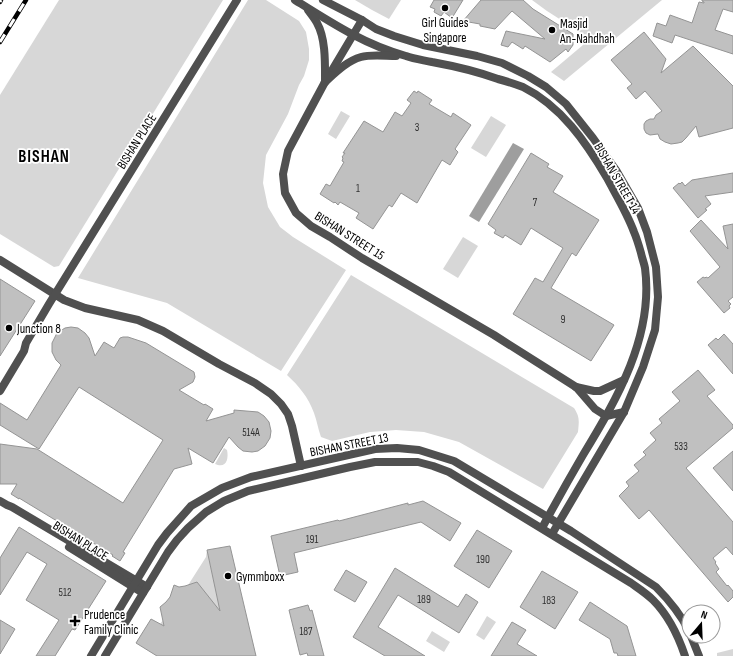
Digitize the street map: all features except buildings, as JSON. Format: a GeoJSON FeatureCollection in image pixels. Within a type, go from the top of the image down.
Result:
{"type":"FeatureCollection","features":[{"type":"Feature","properties":{"kind":"street","name":"BISHAN PLACE"},"geometry":{"type":"LineString","coordinates":[[0,391],[55,294],[237,0]]}},
{"type":"Feature","properties":{"kind":"street","name":"BISHAN STREET 14"},"geometry":{"type":"LineString","coordinates":[[294,0],[322,18],[383,49],[407,57],[479,73],[521,87],[549,103],[563,116],[582,139],[616,194],[635,232],[645,267],[646,293],[644,321],[634,355],[624,380],[606,416],[542,528]]}},
{"type":"Feature","properties":{"kind":"street","name":"BISHAN STREET 14"},"geometry":{"type":"LineString","coordinates":[[323,0],[394,36],[502,63],[546,87],[566,104],[616,170],[638,208],[647,232],[656,267],[658,297],[655,330],[643,368],[624,412],[552,534]]}},
{"type":"Feature","properties":{"kind":"street"},"geometry":{"type":"LineString","coordinates":[[306,7],[318,24],[323,42],[325,60],[324,82]]}},
{"type":"Feature","properties":{"kind":"street","name":"BISHAN STREET 15"},"geometry":{"type":"LineString","coordinates":[[362,20],[324,82],[288,151],[283,174],[285,193],[296,212],[311,226],[362,258],[494,335],[576,387],[595,408],[606,416]]}},
{"type":"Feature","properties":{"kind":"street"},"geometry":{"type":"LineString","coordinates":[[324,82],[345,64],[361,57],[407,57]]}},
{"type":"Feature","properties":{"kind":"street"},"geometry":{"type":"LineString","coordinates":[[0,260],[64,300],[85,308],[138,320],[163,331],[271,394],[288,414],[301,466]]}},
{"type":"Feature","properties":{"kind":"street","name":"BISHAN PLACE"},"geometry":{"type":"LineString","coordinates":[[0,380],[19,349],[26,343]]}},
{"type":"Feature","properties":{"kind":"street","name":"BISHAN STREET 15"},"geometry":{"type":"LineString","coordinates":[[576,387],[600,391],[624,380]]}},
{"type":"Feature","properties":{"kind":"street"},"geometry":{"type":"LineString","coordinates":[[606,416],[624,412]]}},
{"type":"Feature","properties":{"kind":"street","name":"BISHAN STREET 13"},"geometry":{"type":"LineString","coordinates":[[91,656],[158,545],[191,506],[222,488],[251,477],[375,450],[397,448],[419,450],[454,460],[548,517],[656,587],[666,596],[681,618]]}},
{"type":"Feature","properties":{"kind":"street","name":"BISHAN STREET 13"},"geometry":{"type":"LineString","coordinates":[[105,656],[168,552],[188,528],[206,512],[248,491],[375,462],[418,462],[450,472],[631,582],[653,600],[673,626],[680,640],[685,656]]}},
{"type":"Feature","properties":{"kind":"street","name":"BISHAN PLACE"},"geometry":{"type":"LineString","coordinates":[[3,503],[10,510],[145,590]]}},
{"type":"Feature","properties":{"kind":"street"},"geometry":{"type":"LineString","coordinates":[[694,644],[698,656]]}},
{"type":"Feature","properties":{"kind":"shaded area"},"geometry":{"type":"Polygon","coordinates":[[[59,0],[223,0],[59,266],[54,267],[0,234],[0,95],[59,0]]]}},
{"type":"Feature","properties":{"kind":"shaded area"},"geometry":{"type":"Polygon","coordinates":[[[248,0],[266,0],[299,21],[306,32],[309,49],[309,60],[304,76],[288,114],[266,155],[263,183],[268,207],[280,227],[293,237],[346,270],[281,371],[167,303],[78,278],[248,0]]]}},
{"type":"Feature","properties":{"kind":"shaded area"},"geometry":{"type":"Polygon","coordinates":[[[355,0],[401,0],[389,19],[355,0]]]}},
{"type":"Feature","properties":{"kind":"shaded area"},"geometry":{"type":"Polygon","coordinates":[[[532,0],[662,0],[564,81],[551,72],[583,45],[583,34],[532,0]]]}},
{"type":"Feature","properties":{"kind":"shaded area"},"geometry":{"type":"Polygon","coordinates":[[[341,111],[350,116],[336,139],[328,134],[341,111]]]}},
{"type":"Feature","properties":{"kind":"shaded area"},"geometry":{"type":"Polygon","coordinates":[[[491,116],[506,125],[486,157],[471,148],[491,116]]]}},
{"type":"Feature","properties":{"kind":"shaded area"},"geometry":{"type":"Polygon","coordinates":[[[513,143],[524,149],[479,222],[469,216],[513,143]]]}},
{"type":"Feature","properties":{"kind":"shaded area"},"geometry":{"type":"Polygon","coordinates":[[[463,237],[478,246],[458,278],[443,269],[463,237]]]}},
{"type":"Feature","properties":{"kind":"shaded area"},"geometry":{"type":"Polygon","coordinates":[[[351,275],[574,408],[579,419],[578,432],[543,489],[459,442],[424,432],[396,430],[370,432],[332,441],[321,437],[312,407],[299,388],[287,375],[351,275]]]}},
{"type":"Feature","properties":{"kind":"shaded area"},"geometry":{"type":"Polygon","coordinates":[[[224,448],[228,453],[226,462],[222,465],[215,464],[224,448]]]}},
{"type":"Feature","properties":{"kind":"shaded area"},"geometry":{"type":"Polygon","coordinates":[[[207,550],[221,612],[189,641],[160,624],[178,601],[206,557],[207,550]]]}},
{"type":"Feature","properties":{"kind":"shaded area"},"geometry":{"type":"Polygon","coordinates":[[[487,616],[496,622],[484,640],[476,635],[487,616]]]}},
{"type":"Feature","properties":{"kind":"shaded area"},"geometry":{"type":"Polygon","coordinates":[[[432,631],[450,642],[444,652],[426,641],[432,631]]]}},
{"type":"Feature","properties":{"kind":"shaded area"},"geometry":{"type":"Polygon","coordinates":[[[733,649],[733,656],[717,656],[717,653],[733,649]]]}},
{"type":"Feature","properties":{"kind":"railway"},"geometry":{"type":"LineString","coordinates":[[0,42],[26,0]]}},
{"type":"Feature","properties":{"kind":"place","name":"Girl Guides Singapore"},"geometry":{"type":"Point","coordinates":[445,8]}},
{"type":"Feature","properties":{"kind":"place","name":"Masjid An-Nahdhah"},"geometry":{"type":"Point","coordinates":[552,30]}},
{"type":"Feature","properties":{"kind":"place","name":"Junction 8"},"geometry":{"type":"Point","coordinates":[9,328]}},
{"type":"Feature","properties":{"kind":"place","name":"Gymmboxx"},"geometry":{"type":"Point","coordinates":[228,576]}},
{"type":"Feature","properties":{"kind":"place","name":"Prudence Family Clinic"},"geometry":{"type":"Point","coordinates":[75,621]}},
{"type":"Feature","properties":{"kind":"district","name":"BISHAN"},"geometry":{"type":"Point","coordinates":[44,156]}}]}
